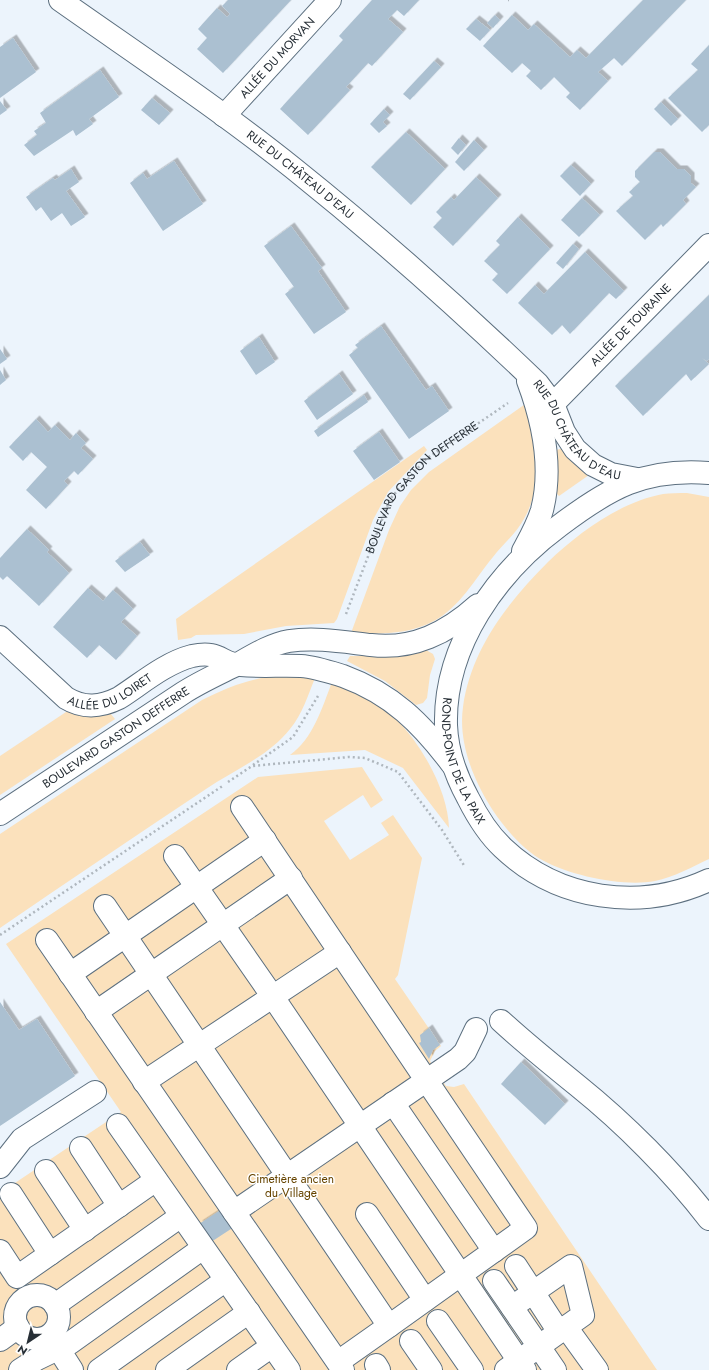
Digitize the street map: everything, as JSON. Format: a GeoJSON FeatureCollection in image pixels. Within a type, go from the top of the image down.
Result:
{"type":"FeatureCollection","features":[{"type":"Feature","properties":{"kind":"street","name":"RUE DU CHÂTEAU D'EAU"},"geometry":{"type":"LineString","coordinates":[[60,0],[224,116],[293,168],[367,228],[538,384],[553,404],[564,432],[579,453],[593,465],[611,474],[637,479]]}},
{"type":"Feature","properties":{"kind":"street","name":"ALLÉE DU MORVAN"},"geometry":{"type":"LineString","coordinates":[[224,116],[330,0]]}},
{"type":"Feature","properties":{"kind":"street","name":"ALLÉE DE TOURAINE"},"geometry":{"type":"LineString","coordinates":[[553,404],[709,245]]}},
{"type":"Feature","properties":{"kind":"street","name":"RUE DU CHÂTEAU D'EAU"},"geometry":{"type":"LineString","coordinates":[[516,563],[533,532],[542,510],[546,479],[541,419],[524,370]]}},
{"type":"Feature","properties":{"kind":"street","name":"ROND-POINT DE LA PAIX"},"geometry":{"type":"LineString","coordinates":[[704,883],[664,895],[613,898],[576,891],[540,875],[502,848],[488,831],[469,800],[454,766],[446,726],[450,686],[463,642],[472,624],[492,592],[516,563],[532,547],[584,507],[614,489],[637,479],[669,472],[709,474]]}},
{"type":"Feature","properties":{"kind":"street","name":"BOULEVARD GASTON DEFFERRE"},"geometry":{"type":"LineString","coordinates":[[0,814],[182,693],[208,678],[259,653],[288,641],[343,640],[372,645],[409,645],[435,635],[456,623],[492,592]]}},
{"type":"Feature","properties":{"kind":"street","name":"ALLÉE DU LOIRET"},"geometry":{"type":"LineString","coordinates":[[0,637],[66,698],[74,703],[91,706],[110,703],[169,666],[191,657],[209,653],[235,665]]}},
{"type":"Feature","properties":{"kind":"street","name":"BOULEVARD GASTON DEFFERRE"},"geometry":{"type":"LineString","coordinates":[[235,665],[302,666],[331,672],[367,685],[408,714],[454,766]]}},
{"type":"Feature","properties":{"kind":"street"},"geometry":{"type":"LineString","coordinates":[[47,940],[341,1366],[389,1326],[526,1228],[242,807]]}},
{"type":"Feature","properties":{"kind":"street"},"geometry":{"type":"LineString","coordinates":[[70,974],[265,840]]}},
{"type":"Feature","properties":{"kind":"street"},"geometry":{"type":"LineString","coordinates":[[175,856],[273,997],[460,1275],[517,1367],[539,1346],[583,1315],[571,1266],[512,1307]]}},
{"type":"Feature","properties":{"kind":"street"},"geometry":{"type":"LineString","coordinates":[[96,1012],[291,878]]}},
{"type":"Feature","properties":{"kind":"street"},"geometry":{"type":"LineString","coordinates":[[105,906],[389,1326]]}},
{"type":"Feature","properties":{"kind":"street"},"geometry":{"type":"LineString","coordinates":[[144,1082],[340,952]]}},
{"type":"Feature","properties":{"kind":"street"},"geometry":{"type":"LineString","coordinates":[[501,1021],[533,1051],[579,1086],[630,1132],[676,1180],[709,1218]]}},
{"type":"Feature","properties":{"kind":"street"},"geometry":{"type":"LineString","coordinates":[[234,1212],[462,1056],[476,1029]]}},
{"type":"Feature","properties":{"kind":"street"},"geometry":{"type":"LineString","coordinates":[[0,1167],[22,1139],[95,1092]]}},
{"type":"Feature","properties":{"kind":"street"},"geometry":{"type":"LineString","coordinates":[[393,1103],[494,1251]]}},
{"type":"Feature","properties":{"kind":"street"},"geometry":{"type":"LineString","coordinates":[[118,1125],[289,1370]]}},
{"type":"Feature","properties":{"kind":"street"},"geometry":{"type":"LineString","coordinates":[[81,1148],[119,1206]]}},
{"type":"Feature","properties":{"kind":"street"},"geometry":{"type":"LineString","coordinates":[[46,1171],[85,1230]]}},
{"type":"Feature","properties":{"kind":"street"},"geometry":{"type":"LineString","coordinates":[[17,1277],[156,1180]]}},
{"type":"Feature","properties":{"kind":"street"},"geometry":{"type":"LineString","coordinates":[[11,1194],[50,1254]]}},
{"type":"Feature","properties":{"kind":"street"},"geometry":{"type":"LineString","coordinates":[[366,1214],[425,1300]]}},
{"type":"Feature","properties":{"kind":"street"},"geometry":{"type":"LineString","coordinates":[[55,1305],[181,1216]]}},
{"type":"Feature","properties":{"kind":"street"},"geometry":{"type":"LineString","coordinates":[[0,1252],[17,1277],[14,1305],[18,1328],[22,1333],[31,1338],[41,1338],[54,1342],[70,1343],[203,1248]]}},
{"type":"Feature","properties":{"kind":"street"},"geometry":{"type":"LineString","coordinates":[[516,1266],[533,1292],[597,1370]]}},
{"type":"Feature","properties":{"kind":"street"},"geometry":{"type":"LineString","coordinates":[[99,1370],[226,1280]]}},
{"type":"Feature","properties":{"kind":"street"},"geometry":{"type":"LineString","coordinates":[[494,1281],[555,1370]]}},
{"type":"Feature","properties":{"kind":"street"},"geometry":{"type":"LineString","coordinates":[[14,1305],[33,1295],[43,1295],[51,1300],[55,1305],[59,1318],[54,1342],[37,1358],[20,1370]]}},
{"type":"Feature","properties":{"kind":"street"},"geometry":{"type":"LineString","coordinates":[[167,1370],[249,1312]]}},
{"type":"Feature","properties":{"kind":"street"},"geometry":{"type":"LineString","coordinates":[[438,1321],[472,1370]]}},
{"type":"Feature","properties":{"kind":"street"},"geometry":{"type":"LineString","coordinates":[[0,1340],[18,1328]]}},
{"type":"Feature","properties":{"kind":"street"},"geometry":{"type":"LineString","coordinates":[[411,1340],[431,1370]]}},
{"type":"Feature","properties":{"kind":"street"},"geometry":{"type":"LineString","coordinates":[[54,1342],[72,1370]]}},
{"type":"Feature","properties":{"kind":"street"},"geometry":{"type":"LineString","coordinates":[[238,1370],[272,1346]]}},
{"type":"Feature","properties":{"kind":"path","name":"BOULEVARD GASTON DEFFERRE"},"geometry":{"type":"LineString","coordinates":[[345,620],[390,499],[426,459],[515,398],[512,383],[524,370]]}},
{"type":"Feature","properties":{"kind":"path"},"geometry":{"type":"LineString","coordinates":[[252,766],[293,737],[321,691]]}},
{"type":"Feature","properties":{"kind":"green space"},"geometry":{"type":"Polygon","coordinates":[[[528,402],[537,449],[539,470],[535,491],[530,506],[518,528],[493,557],[459,601],[434,621],[414,629],[393,633],[351,633],[389,530],[400,506],[411,490],[429,472],[528,402]]]}},
{"type":"Feature","properties":{"kind":"green space"},"geometry":{"type":"Polygon","coordinates":[[[424,446],[427,450],[388,492],[373,520],[337,619],[334,623],[286,626],[244,634],[196,635],[191,638],[178,640],[176,619],[424,446]]]}},
{"type":"Feature","properties":{"kind":"green space"},"geometry":{"type":"Polygon","coordinates":[[[564,448],[589,475],[559,496],[557,494],[556,450],[564,448]]]}},
{"type":"Feature","properties":{"kind":"green space"},"geometry":{"type":"Polygon","coordinates":[[[687,493],[709,497],[709,859],[683,872],[655,881],[629,883],[583,876],[544,861],[525,848],[508,830],[486,800],[472,770],[466,750],[462,728],[463,707],[467,686],[483,646],[506,610],[533,577],[560,551],[601,520],[631,504],[663,494],[687,493]]]}},
{"type":"Feature","properties":{"kind":"green space"},"geometry":{"type":"Polygon","coordinates":[[[426,650],[433,654],[435,659],[430,675],[427,698],[423,703],[416,705],[385,681],[347,661],[350,656],[401,656],[426,650]]]}},
{"type":"Feature","properties":{"kind":"green space"},"geometry":{"type":"Polygon","coordinates":[[[280,675],[315,678],[298,718],[282,739],[262,755],[206,789],[0,928],[0,834],[202,700],[240,684],[280,675]]]}},
{"type":"Feature","properties":{"kind":"green space"},"geometry":{"type":"Polygon","coordinates":[[[332,682],[373,701],[401,724],[425,757],[435,775],[447,811],[449,828],[403,768],[365,750],[290,755],[311,732],[332,682]]]}},
{"type":"Feature","properties":{"kind":"green space"},"geometry":{"type":"Polygon","coordinates":[[[69,710],[110,713],[115,719],[0,795],[0,756],[69,710]]]}},
{"type":"Feature","properties":{"kind":"green space","name":"Cimetière ancien du Village"},"geometry":{"type":"Polygon","coordinates":[[[362,767],[383,800],[371,808],[363,795],[324,821],[350,860],[389,835],[381,823],[393,815],[422,858],[398,975],[395,979],[441,1046],[435,1051],[430,1061],[446,1086],[454,1087],[464,1084],[657,1370],[0,1370],[0,1193],[121,1112],[6,944],[258,777],[362,767]]]}},
{"type":"Feature","properties":{"kind":"building"},"geometry":{"type":"Polygon","coordinates":[[[228,0],[291,0],[223,73],[197,49],[207,38],[198,29],[217,8],[227,17],[230,14],[222,6],[228,0]]]}},
{"type":"Feature","properties":{"kind":"building"},"geometry":{"type":"Polygon","coordinates":[[[372,0],[419,0],[404,16],[397,10],[388,19],[403,32],[372,66],[368,63],[346,87],[350,90],[308,135],[280,109],[343,40],[339,36],[372,0]]]}},
{"type":"Feature","properties":{"kind":"building"},"geometry":{"type":"Polygon","coordinates":[[[643,0],[686,0],[622,66],[614,58],[598,72],[608,81],[580,110],[566,97],[570,93],[554,77],[541,90],[526,76],[531,71],[522,63],[512,73],[483,46],[512,15],[528,30],[534,24],[570,57],[577,50],[586,58],[643,0]]]}},
{"type":"Feature","properties":{"kind":"building"},"geometry":{"type":"Polygon","coordinates":[[[495,15],[500,20],[493,28],[487,23],[495,15]]]}},
{"type":"Feature","properties":{"kind":"building"},"geometry":{"type":"Polygon","coordinates":[[[476,19],[490,30],[480,41],[466,29],[476,19]]]}},
{"type":"Feature","properties":{"kind":"building"},"geometry":{"type":"Polygon","coordinates":[[[13,38],[36,72],[0,98],[0,47],[13,38]]]}},
{"type":"Feature","properties":{"kind":"building"},"geometry":{"type":"Polygon","coordinates":[[[709,45],[709,125],[702,132],[668,98],[698,70],[691,64],[709,45]]]}},
{"type":"Feature","properties":{"kind":"building"},"geometry":{"type":"Polygon","coordinates":[[[434,61],[441,67],[410,100],[403,94],[434,61]]]}},
{"type":"Feature","properties":{"kind":"building"},"geometry":{"type":"Polygon","coordinates":[[[100,70],[119,97],[89,119],[93,124],[76,136],[73,130],[34,156],[24,145],[37,135],[34,131],[46,123],[40,113],[100,70]]]}},
{"type":"Feature","properties":{"kind":"building"},"geometry":{"type":"Polygon","coordinates":[[[152,98],[170,113],[159,125],[141,110],[152,98]]]}},
{"type":"Feature","properties":{"kind":"building"},"geometry":{"type":"Polygon","coordinates":[[[0,101],[7,110],[0,115],[0,101]]]}},
{"type":"Feature","properties":{"kind":"building"},"geometry":{"type":"Polygon","coordinates":[[[661,102],[678,119],[671,126],[654,109],[661,102]]]}},
{"type":"Feature","properties":{"kind":"building"},"geometry":{"type":"Polygon","coordinates":[[[384,109],[390,115],[383,122],[387,126],[379,133],[370,124],[384,109]]]}},
{"type":"Feature","properties":{"kind":"building"},"geometry":{"type":"Polygon","coordinates":[[[406,132],[445,169],[411,205],[371,167],[406,132]]]}},
{"type":"Feature","properties":{"kind":"building"},"geometry":{"type":"Polygon","coordinates":[[[459,138],[466,145],[458,155],[451,148],[459,138]]]}},
{"type":"Feature","properties":{"kind":"building"},"geometry":{"type":"Polygon","coordinates":[[[474,140],[484,150],[464,171],[455,162],[474,140]]]}},
{"type":"Feature","properties":{"kind":"building"},"geometry":{"type":"Polygon","coordinates":[[[654,152],[660,152],[677,169],[684,169],[691,176],[691,183],[696,187],[683,200],[686,204],[663,227],[661,224],[645,240],[616,211],[633,196],[629,192],[640,182],[635,177],[635,171],[654,152]]]}},
{"type":"Feature","properties":{"kind":"building"},"geometry":{"type":"Polygon","coordinates":[[[174,161],[203,204],[163,231],[130,183],[143,173],[147,179],[174,161]]]}},
{"type":"Feature","properties":{"kind":"building"},"geometry":{"type":"Polygon","coordinates":[[[571,165],[591,184],[580,196],[560,176],[571,165]]]}},
{"type":"Feature","properties":{"kind":"building"},"geometry":{"type":"Polygon","coordinates":[[[71,169],[79,182],[66,191],[85,217],[71,226],[62,213],[51,221],[41,207],[36,211],[26,197],[53,178],[55,180],[71,169]]]}},
{"type":"Feature","properties":{"kind":"building"},"geometry":{"type":"Polygon","coordinates":[[[476,177],[498,198],[453,246],[433,227],[442,218],[436,212],[451,197],[454,200],[476,177]]]}},
{"type":"Feature","properties":{"kind":"building"},"geometry":{"type":"Polygon","coordinates":[[[582,198],[600,215],[579,237],[561,220],[582,198]]]}},
{"type":"Feature","properties":{"kind":"building"},"geometry":{"type":"Polygon","coordinates":[[[518,217],[550,249],[507,294],[492,280],[498,274],[484,261],[500,245],[496,241],[518,217]]]}},
{"type":"Feature","properties":{"kind":"building"},"geometry":{"type":"Polygon","coordinates":[[[291,226],[322,268],[318,271],[346,312],[314,334],[285,294],[294,287],[264,246],[291,226]]]}},
{"type":"Feature","properties":{"kind":"building"},"geometry":{"type":"Polygon","coordinates":[[[573,244],[579,249],[563,269],[556,263],[573,244]]]}},
{"type":"Feature","properties":{"kind":"building"},"geometry":{"type":"Polygon","coordinates":[[[585,252],[624,291],[616,299],[609,293],[570,334],[562,325],[552,335],[518,303],[535,285],[544,294],[585,252]]]}},
{"type":"Feature","properties":{"kind":"building"},"geometry":{"type":"Polygon","coordinates":[[[709,295],[709,359],[707,361],[702,358],[709,364],[691,381],[686,374],[643,416],[615,386],[709,295]]]}},
{"type":"Feature","properties":{"kind":"building"},"geometry":{"type":"Polygon","coordinates":[[[381,326],[426,390],[432,386],[449,411],[409,439],[349,355],[358,348],[355,345],[381,326]]]}},
{"type":"Feature","properties":{"kind":"building"},"geometry":{"type":"Polygon","coordinates":[[[259,337],[275,362],[256,375],[240,351],[259,337]]]}},
{"type":"Feature","properties":{"kind":"building"},"geometry":{"type":"Polygon","coordinates":[[[0,349],[7,359],[0,364],[0,349]]]}},
{"type":"Feature","properties":{"kind":"building"},"geometry":{"type":"Polygon","coordinates":[[[0,370],[6,380],[0,385],[0,370]]]}},
{"type":"Feature","properties":{"kind":"building"},"geometry":{"type":"Polygon","coordinates":[[[339,374],[353,394],[317,420],[304,401],[339,374]]]}},
{"type":"Feature","properties":{"kind":"building"},"geometry":{"type":"Polygon","coordinates":[[[364,395],[368,402],[318,437],[314,431],[364,395]]]}},
{"type":"Feature","properties":{"kind":"building"},"geometry":{"type":"Polygon","coordinates":[[[36,419],[48,432],[55,425],[70,440],[76,433],[86,443],[81,448],[93,459],[78,475],[74,471],[64,481],[68,485],[46,509],[26,490],[47,467],[31,452],[23,461],[9,447],[36,419]]]}},
{"type":"Feature","properties":{"kind":"building"},"geometry":{"type":"Polygon","coordinates":[[[379,432],[400,462],[374,480],[353,451],[379,432]]]}},
{"type":"Feature","properties":{"kind":"building"},"geometry":{"type":"Polygon","coordinates":[[[27,529],[49,550],[47,552],[69,573],[39,606],[7,576],[3,580],[0,577],[0,558],[27,529]]]}},
{"type":"Feature","properties":{"kind":"building"},"geometry":{"type":"Polygon","coordinates":[[[140,542],[150,555],[125,572],[115,561],[140,542]]]}},
{"type":"Feature","properties":{"kind":"building"},"geometry":{"type":"Polygon","coordinates":[[[88,588],[103,601],[113,590],[133,609],[121,622],[137,636],[116,660],[99,645],[87,658],[53,627],[88,588]]]}},
{"type":"Feature","properties":{"kind":"building"},"geometry":{"type":"Polygon","coordinates":[[[0,1002],[19,1030],[37,1019],[75,1076],[0,1126],[0,1002]]]}},
{"type":"Feature","properties":{"kind":"building"},"geometry":{"type":"Polygon","coordinates":[[[429,1028],[440,1045],[433,1050],[429,1059],[419,1043],[421,1042],[420,1035],[429,1028]]]}},
{"type":"Feature","properties":{"kind":"building"},"geometry":{"type":"Polygon","coordinates":[[[521,1062],[565,1104],[545,1125],[501,1084],[521,1062]]]}},
{"type":"Feature","properties":{"kind":"building"},"geometry":{"type":"Polygon","coordinates":[[[222,1209],[234,1227],[211,1242],[199,1224],[222,1209]]]}}]}
